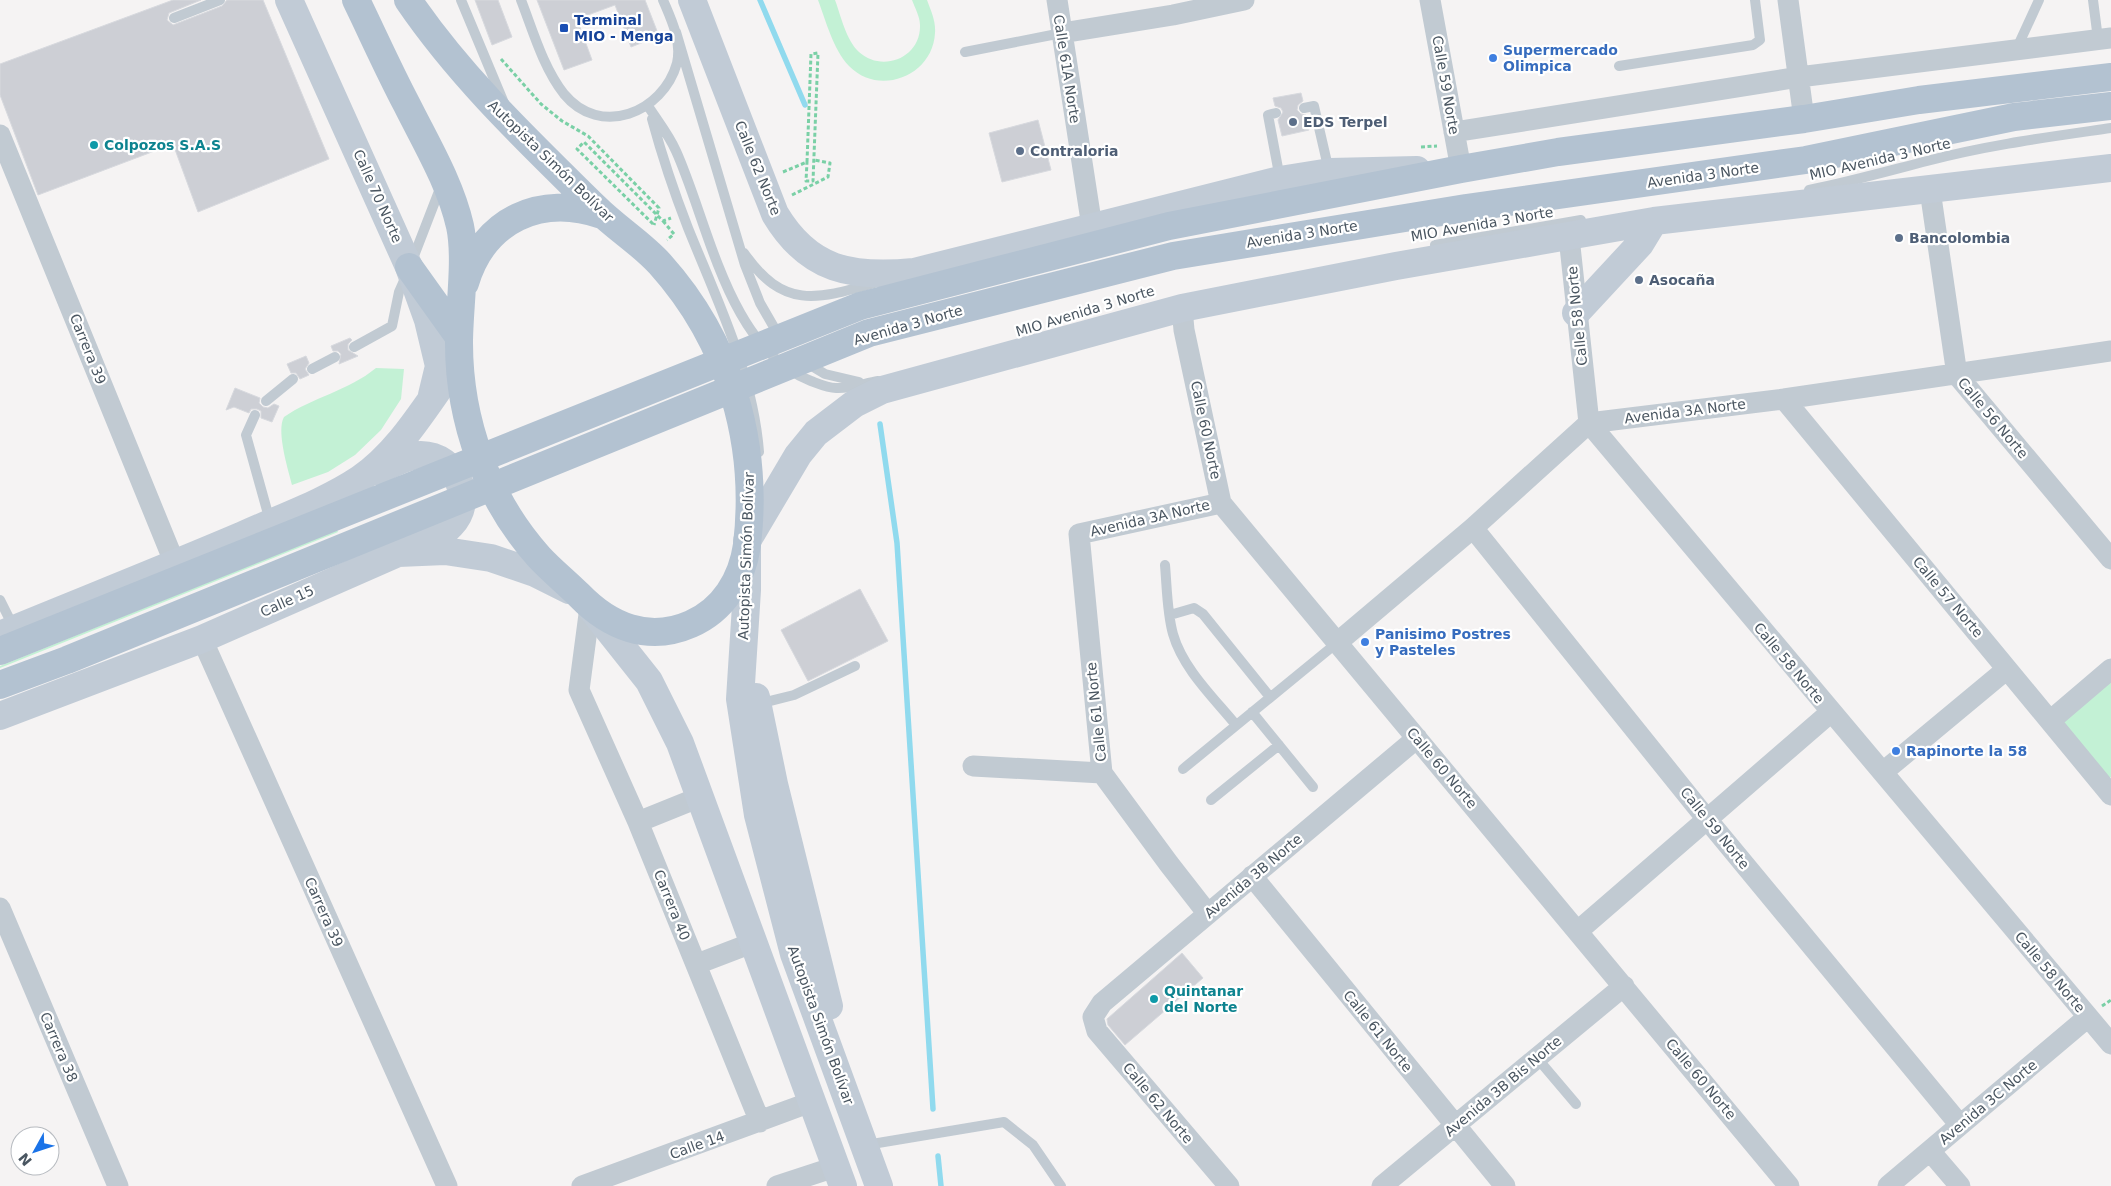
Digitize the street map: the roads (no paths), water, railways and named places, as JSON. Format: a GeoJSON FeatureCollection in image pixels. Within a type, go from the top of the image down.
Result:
{"type":"FeatureCollection","features":[{"type":"Feature","properties":{"kind":"main road"},"geometry":{"type":"LineString","coordinates":[[356,0],[444,178],[461,230],[462,301],[459,349],[462,388],[473,440],[494,490],[522,535],[545,563],[583,600],[615,624],[630,629],[660,632],[690,625],[716,609],[735,585],[745,556],[747,541]]}},
{"type":"Feature","properties":{"kind":"main road","name":"Autopista Simón Bolívar"},"geometry":{"type":"LineString","coordinates":[[408,0],[452,58],[514,127],[604,216],[640,245],[672,279],[700,317],[722,358],[737,402],[747,448],[750,495],[747,541]]}},
{"type":"Feature","properties":{"kind":"main road","name":"Avenida 3 Norte"},"geometry":{"type":"LineString","coordinates":[[5,639],[510,448],[860,306],[1169,226],[1461,169],[1558,152],[1804,119],[1919,100],[2111,77]]}},
{"type":"Feature","properties":{"kind":"main road","name":"Avenida 3 Norte"},"geometry":{"type":"LineString","coordinates":[[522,474],[869,333],[1174,256],[1466,208],[1806,160],[2014,117],[2111,106]]}},
{"type":"Feature","properties":{"kind":"main road"},"geometry":{"type":"LineString","coordinates":[[462,301],[471,263],[494,232],[510,221],[528,212],[566,206],[585,209],[604,216]]}},
{"type":"Feature","properties":{"kind":"main road"},"geometry":{"type":"LineString","coordinates":[[409,267],[459,349]]}},
{"type":"Feature","properties":{"kind":"main road","name":"Calle 15"},"geometry":{"type":"LineString","coordinates":[[0,685],[67,660],[522,474]]}},
{"type":"Feature","properties":{"kind":"street","name":"Calle 70 Norte"},"geometry":{"type":"LineString","coordinates":[[289,0],[409,267],[428,320],[439,366],[431,398]]}},
{"type":"Feature","properties":{"kind":"street","name":"Calle 62 Norte"},"geometry":{"type":"LineString","coordinates":[[692,0],[770,201],[789,235],[816,258],[848,272],[866,275],[914,272]]}},
{"type":"Feature","properties":{"kind":"street","name":"Calle 61A Norte"},"geometry":{"type":"LineString","coordinates":[[1057,0],[1092,227]]}},
{"type":"Feature","properties":{"kind":"street"},"geometry":{"type":"LineString","coordinates":[[1062,33],[1172,8],[1244,0]]}},
{"type":"Feature","properties":{"kind":"street","name":"Calle 59 Norte"},"geometry":{"type":"LineString","coordinates":[[1430,0],[1461,169]]}},
{"type":"Feature","properties":{"kind":"street"},"geometry":{"type":"LineString","coordinates":[[1788,0],[1804,119]]}},
{"type":"Feature","properties":{"kind":"street"},"geometry":{"type":"LineString","coordinates":[[1454,132],[1799,77],[2105,38]]}},
{"type":"Feature","properties":{"kind":"street","name":"Carrera 39"},"geometry":{"type":"LineString","coordinates":[[0,135],[175,564]]}},
{"type":"Feature","properties":{"kind":"street"},"geometry":{"type":"LineString","coordinates":[[747,541],[798,455],[816,433],[854,404],[882,390],[1171,306],[1570,237],[1643,217],[1930,190],[2111,168]]}},
{"type":"Feature","properties":{"kind":"street","name":"Avenida 3 Norte"},"geometry":{"type":"LineString","coordinates":[[914,272],[1280,180],[1330,172],[1461,169]]}},
{"type":"Feature","properties":{"kind":"street","name":"Calle 56 Norte"},"geometry":{"type":"LineString","coordinates":[[1930,190],[1957,375],[2111,559]]}},
{"type":"Feature","properties":{"kind":"street"},"geometry":{"type":"LineString","coordinates":[[1576,313],[1640,244],[1643,217]]}},
{"type":"Feature","properties":{"kind":"street","name":"Calle 58 Norte"},"geometry":{"type":"LineString","coordinates":[[1570,237],[1576,313],[1589,423],[2111,1044]]}},
{"type":"Feature","properties":{"kind":"street","name":"Calle 60 Norte"},"geometry":{"type":"LineString","coordinates":[[1171,306],[1184,330],[1221,502],[1789,1186]]}},
{"type":"Feature","properties":{"kind":"street"},"geometry":{"type":"LineString","coordinates":[[360,478],[406,436],[431,398],[459,349]]}},
{"type":"Feature","properties":{"kind":"street","name":"Avenida 3A Norte"},"geometry":{"type":"LineString","coordinates":[[1589,423],[1784,399],[2111,351]]}},
{"type":"Feature","properties":{"kind":"street","name":"Calle 57 Norte"},"geometry":{"type":"LineString","coordinates":[[1784,399],[2111,795]]}},
{"type":"Feature","properties":{"kind":"street"},"geometry":{"type":"LineString","coordinates":[[1338,642],[1473,528],[1589,423]]}},
{"type":"Feature","properties":{"kind":"street"},"geometry":{"type":"LineString","coordinates":[[5,639],[318,502],[360,478],[407,458],[420,455],[434,457],[446,464],[456,474],[461,486],[462,500],[459,513],[452,525],[441,534],[398,553]]}},
{"type":"Feature","properties":{"kind":"street","name":"Avenida 3A Norte"},"geometry":{"type":"LineString","coordinates":[[1079,534],[1221,502]]}},
{"type":"Feature","properties":{"kind":"street","name":"Calle 59 Norte"},"geometry":{"type":"LineString","coordinates":[[1473,528],[1706,818],[1960,1125]]}},
{"type":"Feature","properties":{"kind":"street","name":"Calle 61 Norte"},"geometry":{"type":"LineString","coordinates":[[1079,534],[1102,772],[1168,864],[1208,914]]}},
{"type":"Feature","properties":{"kind":"street","name":"Autopista Simón Bolívar"},"geometry":{"type":"LineString","coordinates":[[747,541],[747,590],[740,699],[758,815],[794,954],[811,1006],[879,1186]]}},
{"type":"Feature","properties":{"kind":"street","name":"Calle 15"},"geometry":{"type":"LineString","coordinates":[[0,716],[202,639],[398,553],[445,551],[491,558],[535,573],[583,600]]}},
{"type":"Feature","properties":{"kind":"street"},"geometry":{"type":"LineString","coordinates":[[583,600],[649,681],[680,743],[839,1177],[783,1185]]}},
{"type":"Feature","properties":{"kind":"street","name":"Carrera 40"},"geometry":{"type":"LineString","coordinates":[[583,600],[579,690],[638,822],[760,1122]]}},
{"type":"Feature","properties":{"kind":"street"},"geometry":{"type":"LineString","coordinates":[[744,630],[758,704],[813,946],[865,1145]]}},
{"type":"Feature","properties":{"kind":"street","name":"Carrera 39"},"geometry":{"type":"LineString","coordinates":[[202,639],[447,1186]]}},
{"type":"Feature","properties":{"kind":"street"},"geometry":{"type":"LineString","coordinates":[[1883,772],[2007,669]]}},
{"type":"Feature","properties":{"kind":"street"},"geometry":{"type":"LineString","coordinates":[[2050,721],[2111,669]]}},
{"type":"Feature","properties":{"kind":"street"},"geometry":{"type":"LineString","coordinates":[[1578,931],[1706,818],[1831,712]]}},
{"type":"Feature","properties":{"kind":"street","name":"Avenida 3B Norte"},"geometry":{"type":"LineString","coordinates":[[1093,1018],[1102,1003],[1417,738]]}},
{"type":"Feature","properties":{"kind":"street"},"geometry":{"type":"LineString","coordinates":[[973,766],[1102,772]]}},
{"type":"Feature","properties":{"kind":"street"},"geometry":{"type":"LineString","coordinates":[[638,822],[700,797]]}},
{"type":"Feature","properties":{"kind":"street","name":"Calle 61 Norte"},"geometry":{"type":"LineString","coordinates":[[1252,876],[1505,1186]]}},
{"type":"Feature","properties":{"kind":"street","name":"Carrera 38"},"geometry":{"type":"LineString","coordinates":[[0,908],[118,1186]]}},
{"type":"Feature","properties":{"kind":"street"},"geometry":{"type":"LineString","coordinates":[[696,964],[752,943]]}},
{"type":"Feature","properties":{"kind":"street","name":"Avenida 3B Bis Norte"},"geometry":{"type":"LineString","coordinates":[[1382,1186],[1624,986]]}},
{"type":"Feature","properties":{"kind":"street","name":"Avenida 3C Norte"},"geometry":{"type":"LineString","coordinates":[[1888,1186],[2088,1017]]}},
{"type":"Feature","properties":{"kind":"street","name":"Calle 62 Norte"},"geometry":{"type":"LineString","coordinates":[[1093,1018],[1098,1031],[1229,1186]]}},
{"type":"Feature","properties":{"kind":"street","name":"Calle 14"},"geometry":{"type":"LineString","coordinates":[[582,1186],[811,1102]]}},
{"type":"Feature","properties":{"kind":"street"},"geometry":{"type":"LineString","coordinates":[[1930,1151],[1960,1186]]}},
{"type":"Feature","properties":{"kind":"lane"},"geometry":{"type":"LineString","coordinates":[[174,18],[220,0]]}},
{"type":"Feature","properties":{"kind":"lane"},"geometry":{"type":"LineString","coordinates":[[461,0],[514,127]]}},
{"type":"Feature","properties":{"kind":"lane"},"geometry":{"type":"LineString","coordinates":[[521,0],[545,62],[565,95],[586,111],[604,117],[626,115],[648,106],[665,87],[677,62],[676,32]]}},
{"type":"Feature","properties":{"kind":"lane"},"geometry":{"type":"LineString","coordinates":[[663,0],[676,32],[738,245],[760,303],[769,321],[805,362],[825,374],[865,383]]}},
{"type":"Feature","properties":{"kind":"lane"},"geometry":{"type":"LineString","coordinates":[[1619,66],[1754,45],[1760,40],[1760,32],[1754,0]]}},
{"type":"Feature","properties":{"kind":"lane"},"geometry":{"type":"LineString","coordinates":[[2016,50],[2039,0]]}},
{"type":"Feature","properties":{"kind":"lane"},"geometry":{"type":"LineString","coordinates":[[2093,0],[2105,38]]}},
{"type":"Feature","properties":{"kind":"lane"},"geometry":{"type":"LineString","coordinates":[[965,52],[1062,33]]}},
{"type":"Feature","properties":{"kind":"lane"},"geometry":{"type":"LineString","coordinates":[[648,106],[688,226],[718,298],[754,414],[759,466],[758,492],[747,541]]}},
{"type":"Feature","properties":{"kind":"lane","name":"MIO Avenida 3 Norte"},"geometry":{"type":"LineString","coordinates":[[648,106],[676,150],[701,221],[738,310],[750,328],[779,363],[797,376],[836,388],[865,383],[971,360],[1171,306]]}},
{"type":"Feature","properties":{"kind":"lane"},"geometry":{"type":"LineString","coordinates":[[1304,108],[1314,106],[1330,172]]}},
{"type":"Feature","properties":{"kind":"lane"},"geometry":{"type":"LineString","coordinates":[[1276,113],[1268,115],[1280,180]]}},
{"type":"Feature","properties":{"kind":"lane","name":"MIO Avenida 3 Norte"},"geometry":{"type":"LineString","coordinates":[[1799,192],[1872,177],[1928,161],[2031,139],[2111,128]]}},
{"type":"Feature","properties":{"kind":"lane"},"geometry":{"type":"LineString","coordinates":[[354,346],[392,326],[399,292],[444,178]]}},
{"type":"Feature","properties":{"kind":"lane"},"geometry":{"type":"LineString","coordinates":[[1643,217],[1701,204]]}},
{"type":"Feature","properties":{"kind":"lane","name":"MIO Avenida 3 Norte"},"geometry":{"type":"LineString","coordinates":[[1429,247],[1594,219]]}},
{"type":"Feature","properties":{"kind":"lane"},"geometry":{"type":"LineString","coordinates":[[738,245],[757,272],[771,284],[784,292],[797,295],[829,295],[914,272]]}},
{"type":"Feature","properties":{"kind":"lane"},"geometry":{"type":"LineString","coordinates":[[312,370],[336,357]]}},
{"type":"Feature","properties":{"kind":"lane"},"geometry":{"type":"LineString","coordinates":[[266,401],[293,379]]}},
{"type":"Feature","properties":{"kind":"lane"},"geometry":{"type":"LineString","coordinates":[[255,415],[246,435],[271,523]]}},
{"type":"Feature","properties":{"kind":"lane"},"geometry":{"type":"LineString","coordinates":[[1166,566],[1170,615],[1178,649],[1236,725]]}},
{"type":"Feature","properties":{"kind":"lane"},"geometry":{"type":"LineString","coordinates":[[0,600],[5,639]]}},
{"type":"Feature","properties":{"kind":"lane"},"geometry":{"type":"LineString","coordinates":[[1170,615],[1194,608],[1203,614],[1270,697]]}},
{"type":"Feature","properties":{"kind":"lane"},"geometry":{"type":"LineString","coordinates":[[1183,769],[1338,642]]}},
{"type":"Feature","properties":{"kind":"lane"},"geometry":{"type":"LineString","coordinates":[[758,704],[794,695],[855,666]]}},
{"type":"Feature","properties":{"kind":"lane"},"geometry":{"type":"LineString","coordinates":[[1252,712],[1313,787]]}},
{"type":"Feature","properties":{"kind":"lane"},"geometry":{"type":"LineString","coordinates":[[1211,800],[1279,745]]}},
{"type":"Feature","properties":{"kind":"lane"},"geometry":{"type":"LineString","coordinates":[[1537,1058],[1576,1104]]}},
{"type":"Feature","properties":{"kind":"lane"},"geometry":{"type":"LineString","coordinates":[[865,1145],[1004,1122],[1033,1145],[1061,1186]]}},
{"type":"Feature","properties":{"kind":"waterway"},"geometry":{"type":"LineString","coordinates":[[760,0],[805,105]]}},
{"type":"Feature","properties":{"kind":"waterway"},"geometry":{"type":"LineString","coordinates":[[880,424],[897,543],[933,1109]]}},
{"type":"Feature","properties":{"kind":"waterway"},"geometry":{"type":"LineString","coordinates":[[938,1156],[941,1186]]}},
{"type":"Feature","properties":{"kind":"place","name":"Terminal MIO - Menga"},"geometry":{"type":"Point","coordinates":[564,28]}},
{"type":"Feature","properties":{"kind":"place","name":"Supermercado Olimpica"},"geometry":{"type":"Point","coordinates":[1493,58]}},
{"type":"Feature","properties":{"kind":"place","name":"EDS Terpel"},"geometry":{"type":"Point","coordinates":[1293,122]}},
{"type":"Feature","properties":{"kind":"place","name":"Colpozos S.A.S"},"geometry":{"type":"Point","coordinates":[94,145]}},
{"type":"Feature","properties":{"kind":"place","name":"Contraloria"},"geometry":{"type":"Point","coordinates":[1020,151]}},
{"type":"Feature","properties":{"kind":"place","name":"Bancolombia"},"geometry":{"type":"Point","coordinates":[1899,238]}},
{"type":"Feature","properties":{"kind":"place","name":"Asocaña"},"geometry":{"type":"Point","coordinates":[1639,280]}},
{"type":"Feature","properties":{"kind":"place","name":"Panisimo Postres y Pasteles"},"geometry":{"type":"Point","coordinates":[1365,642]}},
{"type":"Feature","properties":{"kind":"place","name":"Rapinorte la 58"},"geometry":{"type":"Point","coordinates":[1896,751]}},
{"type":"Feature","properties":{"kind":"place","name":"Quintanar del Norte"},"geometry":{"type":"Point","coordinates":[1154,999]}}]}
